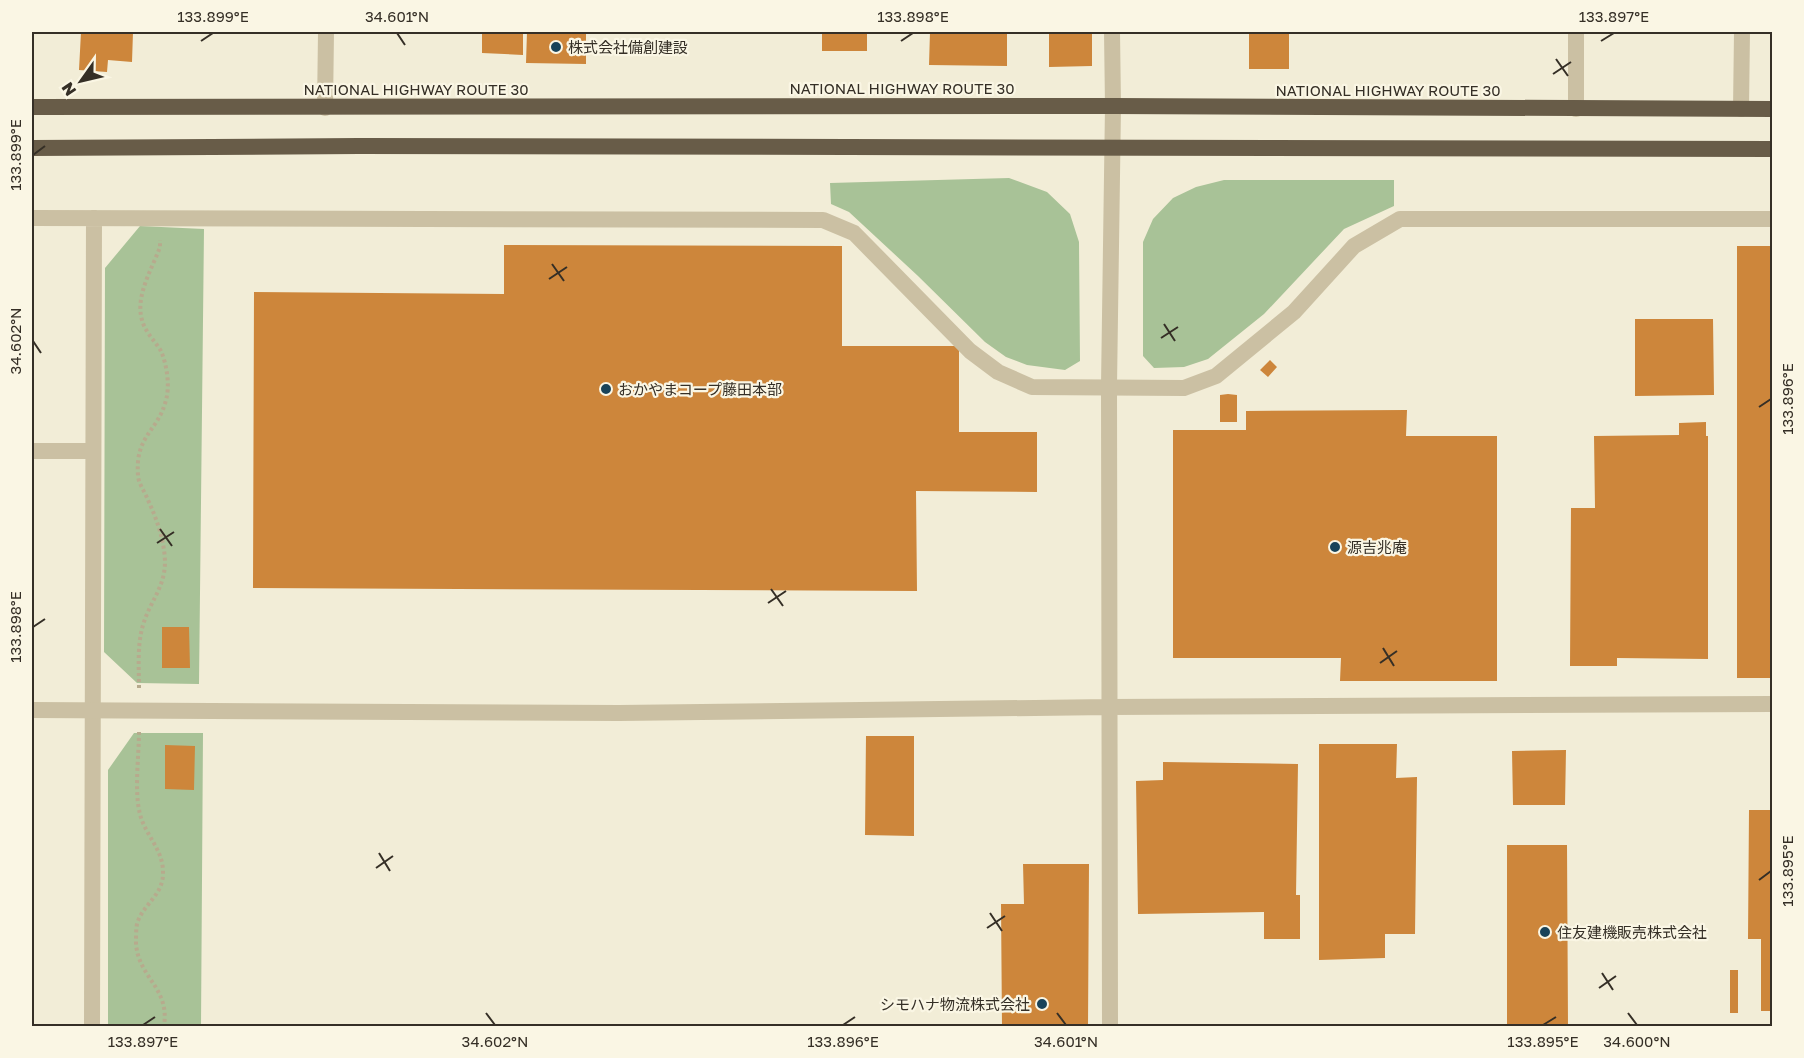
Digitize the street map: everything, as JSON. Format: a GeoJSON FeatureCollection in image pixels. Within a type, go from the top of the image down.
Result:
{"type":"FeatureCollection","features":[{"type":"Feature","properties":{"kind":"highway","name":"NATIONAL HIGHWAY ROUTE 30"},"geometry":{"type":"LineString","coordinates":[[32,107],[1113,106],[1773,109]]}},
{"type":"Feature","properties":{"kind":"highway"},"geometry":{"type":"LineString","coordinates":[[32,148],[359,146],[1773,149]]}},
{"type":"Feature","properties":{"kind":"street"},"geometry":{"type":"LineString","coordinates":[[325,108],[326,32]]}},
{"type":"Feature","properties":{"kind":"street"},"geometry":{"type":"LineString","coordinates":[[1110,1026],[1109,386],[1112,32]]}},
{"type":"Feature","properties":{"kind":"street"},"geometry":{"type":"LineString","coordinates":[[1576,32],[1576,109]]}},
{"type":"Feature","properties":{"kind":"street"},"geometry":{"type":"LineString","coordinates":[[1741,109],[1742,32]]}},
{"type":"Feature","properties":{"kind":"street"},"geometry":{"type":"LineString","coordinates":[[32,218],[823,220],[854,233],[970,351],[998,372],[1032,387],[1184,388],[1216,376],[1294,312],[1354,246],[1401,219],[1773,219]]}},
{"type":"Feature","properties":{"kind":"street"},"geometry":{"type":"LineString","coordinates":[[92,1026],[94,218]]}},
{"type":"Feature","properties":{"kind":"street"},"geometry":{"type":"LineString","coordinates":[[32,451],[92,451]]}},
{"type":"Feature","properties":{"kind":"street"},"geometry":{"type":"LineString","coordinates":[[32,710],[618,713],[1109,707],[1773,704]]}},
{"type":"Feature","properties":{"kind":"path"},"geometry":{"type":"LineString","coordinates":[[161,219],[160,247],[141,294],[141,320],[160,351],[167,369],[167,399],[158,419],[138,451],[138,477],[162,532],[165,562],[161,588],[143,625],[139,649],[138,795],[140,815],[161,855],[164,875],[156,896],[137,924],[136,944],[141,964],[163,998],[164,1026]]}},
{"type":"Feature","properties":{"kind":"green space"},"geometry":{"type":"Polygon","coordinates":[[[1009,178],[1047,192],[1070,214],[1079,242],[1080,361],[1065,370],[1027,365],[1006,357],[985,342],[849,212],[831,204],[830,183],[1009,178]]]}},
{"type":"Feature","properties":{"kind":"green space"},"geometry":{"type":"Polygon","coordinates":[[[1224,180],[1394,180],[1394,206],[1344,229],[1264,314],[1208,359],[1184,367],[1154,368],[1143,356],[1143,242],[1153,219],[1173,198],[1196,187],[1224,180]]]}},
{"type":"Feature","properties":{"kind":"green space"},"geometry":{"type":"Polygon","coordinates":[[[140,226],[204,229],[199,684],[137,683],[104,652],[105,268],[140,226]]]}},
{"type":"Feature","properties":{"kind":"green space"},"geometry":{"type":"Polygon","coordinates":[[[134,733],[203,733],[201,1026],[108,1026],[108,770],[134,733]]]}},
{"type":"Feature","properties":{"kind":"building"},"geometry":{"type":"Polygon","coordinates":[[[81,32],[133,32],[132,62],[108,60],[107,72],[79,70],[81,32]]]}},
{"type":"Feature","properties":{"kind":"building"},"geometry":{"type":"Polygon","coordinates":[[[482,32],[523,32],[523,55],[482,53],[482,32]]]}},
{"type":"Feature","properties":{"kind":"building","name":"株式会社備創建設"},"geometry":{"type":"Polygon","coordinates":[[[527,32],[586,32],[586,64],[526,63],[527,32]]]}},
{"type":"Feature","properties":{"kind":"building"},"geometry":{"type":"Polygon","coordinates":[[[822,32],[867,32],[867,51],[822,51],[822,32]]]}},
{"type":"Feature","properties":{"kind":"building"},"geometry":{"type":"Polygon","coordinates":[[[930,32],[1007,32],[1007,66],[929,65],[930,32]]]}},
{"type":"Feature","properties":{"kind":"building"},"geometry":{"type":"Polygon","coordinates":[[[1049,32],[1092,32],[1092,66],[1049,67],[1049,32]]]}},
{"type":"Feature","properties":{"kind":"building"},"geometry":{"type":"Polygon","coordinates":[[[1262,32],[1289,32],[1289,69],[1249,69],[1249,34],[1262,34],[1262,32]]]}},
{"type":"Feature","properties":{"kind":"building","name":"おかやまコープ藤田本部"},"geometry":{"type":"Polygon","coordinates":[[[504,245],[842,246],[842,346],[959,346],[959,432],[1037,432],[1037,492],[916,491],[917,591],[253,588],[254,292],[504,294],[504,245]]]}},
{"type":"Feature","properties":{"kind":"building"},"geometry":{"type":"Polygon","coordinates":[[[1737,246],[1772,246],[1772,678],[1737,678],[1737,246]]]}},
{"type":"Feature","properties":{"kind":"building"},"geometry":{"type":"Polygon","coordinates":[[[1635,319],[1713,319],[1714,395],[1635,396],[1635,319]]]}},
{"type":"Feature","properties":{"kind":"building"},"geometry":{"type":"Polygon","coordinates":[[[1270,360],[1277,367],[1268,377],[1260,370],[1270,360]]]}},
{"type":"Feature","properties":{"kind":"building"},"geometry":{"type":"Polygon","coordinates":[[[1220,395],[1237,395],[1237,422],[1220,422],[1220,395]]]}},
{"type":"Feature","properties":{"kind":"building","name":"源吉兆庵"},"geometry":{"type":"Polygon","coordinates":[[[1407,410],[1406,436],[1497,436],[1497,681],[1340,681],[1341,658],[1173,658],[1173,430],[1246,430],[1246,411],[1407,410]]]}},
{"type":"Feature","properties":{"kind":"building"},"geometry":{"type":"Polygon","coordinates":[[[1706,422],[1706,436],[1708,436],[1708,659],[1617,658],[1617,666],[1570,666],[1571,508],[1595,508],[1594,436],[1679,435],[1679,423],[1706,422]]]}},
{"type":"Feature","properties":{"kind":"building"},"geometry":{"type":"Polygon","coordinates":[[[162,627],[189,627],[190,668],[162,668],[162,627]]]}},
{"type":"Feature","properties":{"kind":"building"},"geometry":{"type":"Polygon","coordinates":[[[866,736],[914,736],[914,836],[865,835],[866,736]]]}},
{"type":"Feature","properties":{"kind":"building"},"geometry":{"type":"Polygon","coordinates":[[[1319,744],[1397,744],[1396,778],[1417,777],[1415,934],[1385,934],[1385,958],[1319,960],[1319,744]]]}},
{"type":"Feature","properties":{"kind":"building"},"geometry":{"type":"Polygon","coordinates":[[[165,745],[195,746],[194,790],[165,789],[165,745]]]}},
{"type":"Feature","properties":{"kind":"building"},"geometry":{"type":"Polygon","coordinates":[[[1566,750],[1565,805],[1513,805],[1512,751],[1566,750]]]}},
{"type":"Feature","properties":{"kind":"building"},"geometry":{"type":"Polygon","coordinates":[[[1163,762],[1298,764],[1296,895],[1300,895],[1300,939],[1264,939],[1264,912],[1138,914],[1136,781],[1163,780],[1163,762]]]}},
{"type":"Feature","properties":{"kind":"building"},"geometry":{"type":"Polygon","coordinates":[[[1749,810],[1772,810],[1772,1011],[1761,1011],[1761,939],[1748,939],[1749,810]]]}},
{"type":"Feature","properties":{"kind":"building"},"geometry":{"type":"Polygon","coordinates":[[[1507,845],[1567,845],[1568,1026],[1507,1026],[1507,845]]]}},
{"type":"Feature","properties":{"kind":"building"},"geometry":{"type":"Polygon","coordinates":[[[1023,864],[1089,864],[1088,1026],[1002,1026],[1001,904],[1024,904],[1023,864]]]}},
{"type":"Feature","properties":{"kind":"building"},"geometry":{"type":"Polygon","coordinates":[[[1730,970],[1738,970],[1738,1013],[1730,1013],[1730,970]]]}},
{"type":"Feature","properties":{"kind":"place","name":"株式会社備創建設"},"geometry":{"type":"Point","coordinates":[556,47]}},
{"type":"Feature","properties":{"kind":"place","name":"おかやまコープ藤田本部"},"geometry":{"type":"Point","coordinates":[606,389]}},
{"type":"Feature","properties":{"kind":"place","name":"源吉兆庵"},"geometry":{"type":"Point","coordinates":[1335,547]}},
{"type":"Feature","properties":{"kind":"place","name":"住友建機販売株式会社"},"geometry":{"type":"Point","coordinates":[1545,932]}},
{"type":"Feature","properties":{"kind":"place","name":"シモハナ物流株式会社"},"geometry":{"type":"Point","coordinates":[1042,1004]}}]}
